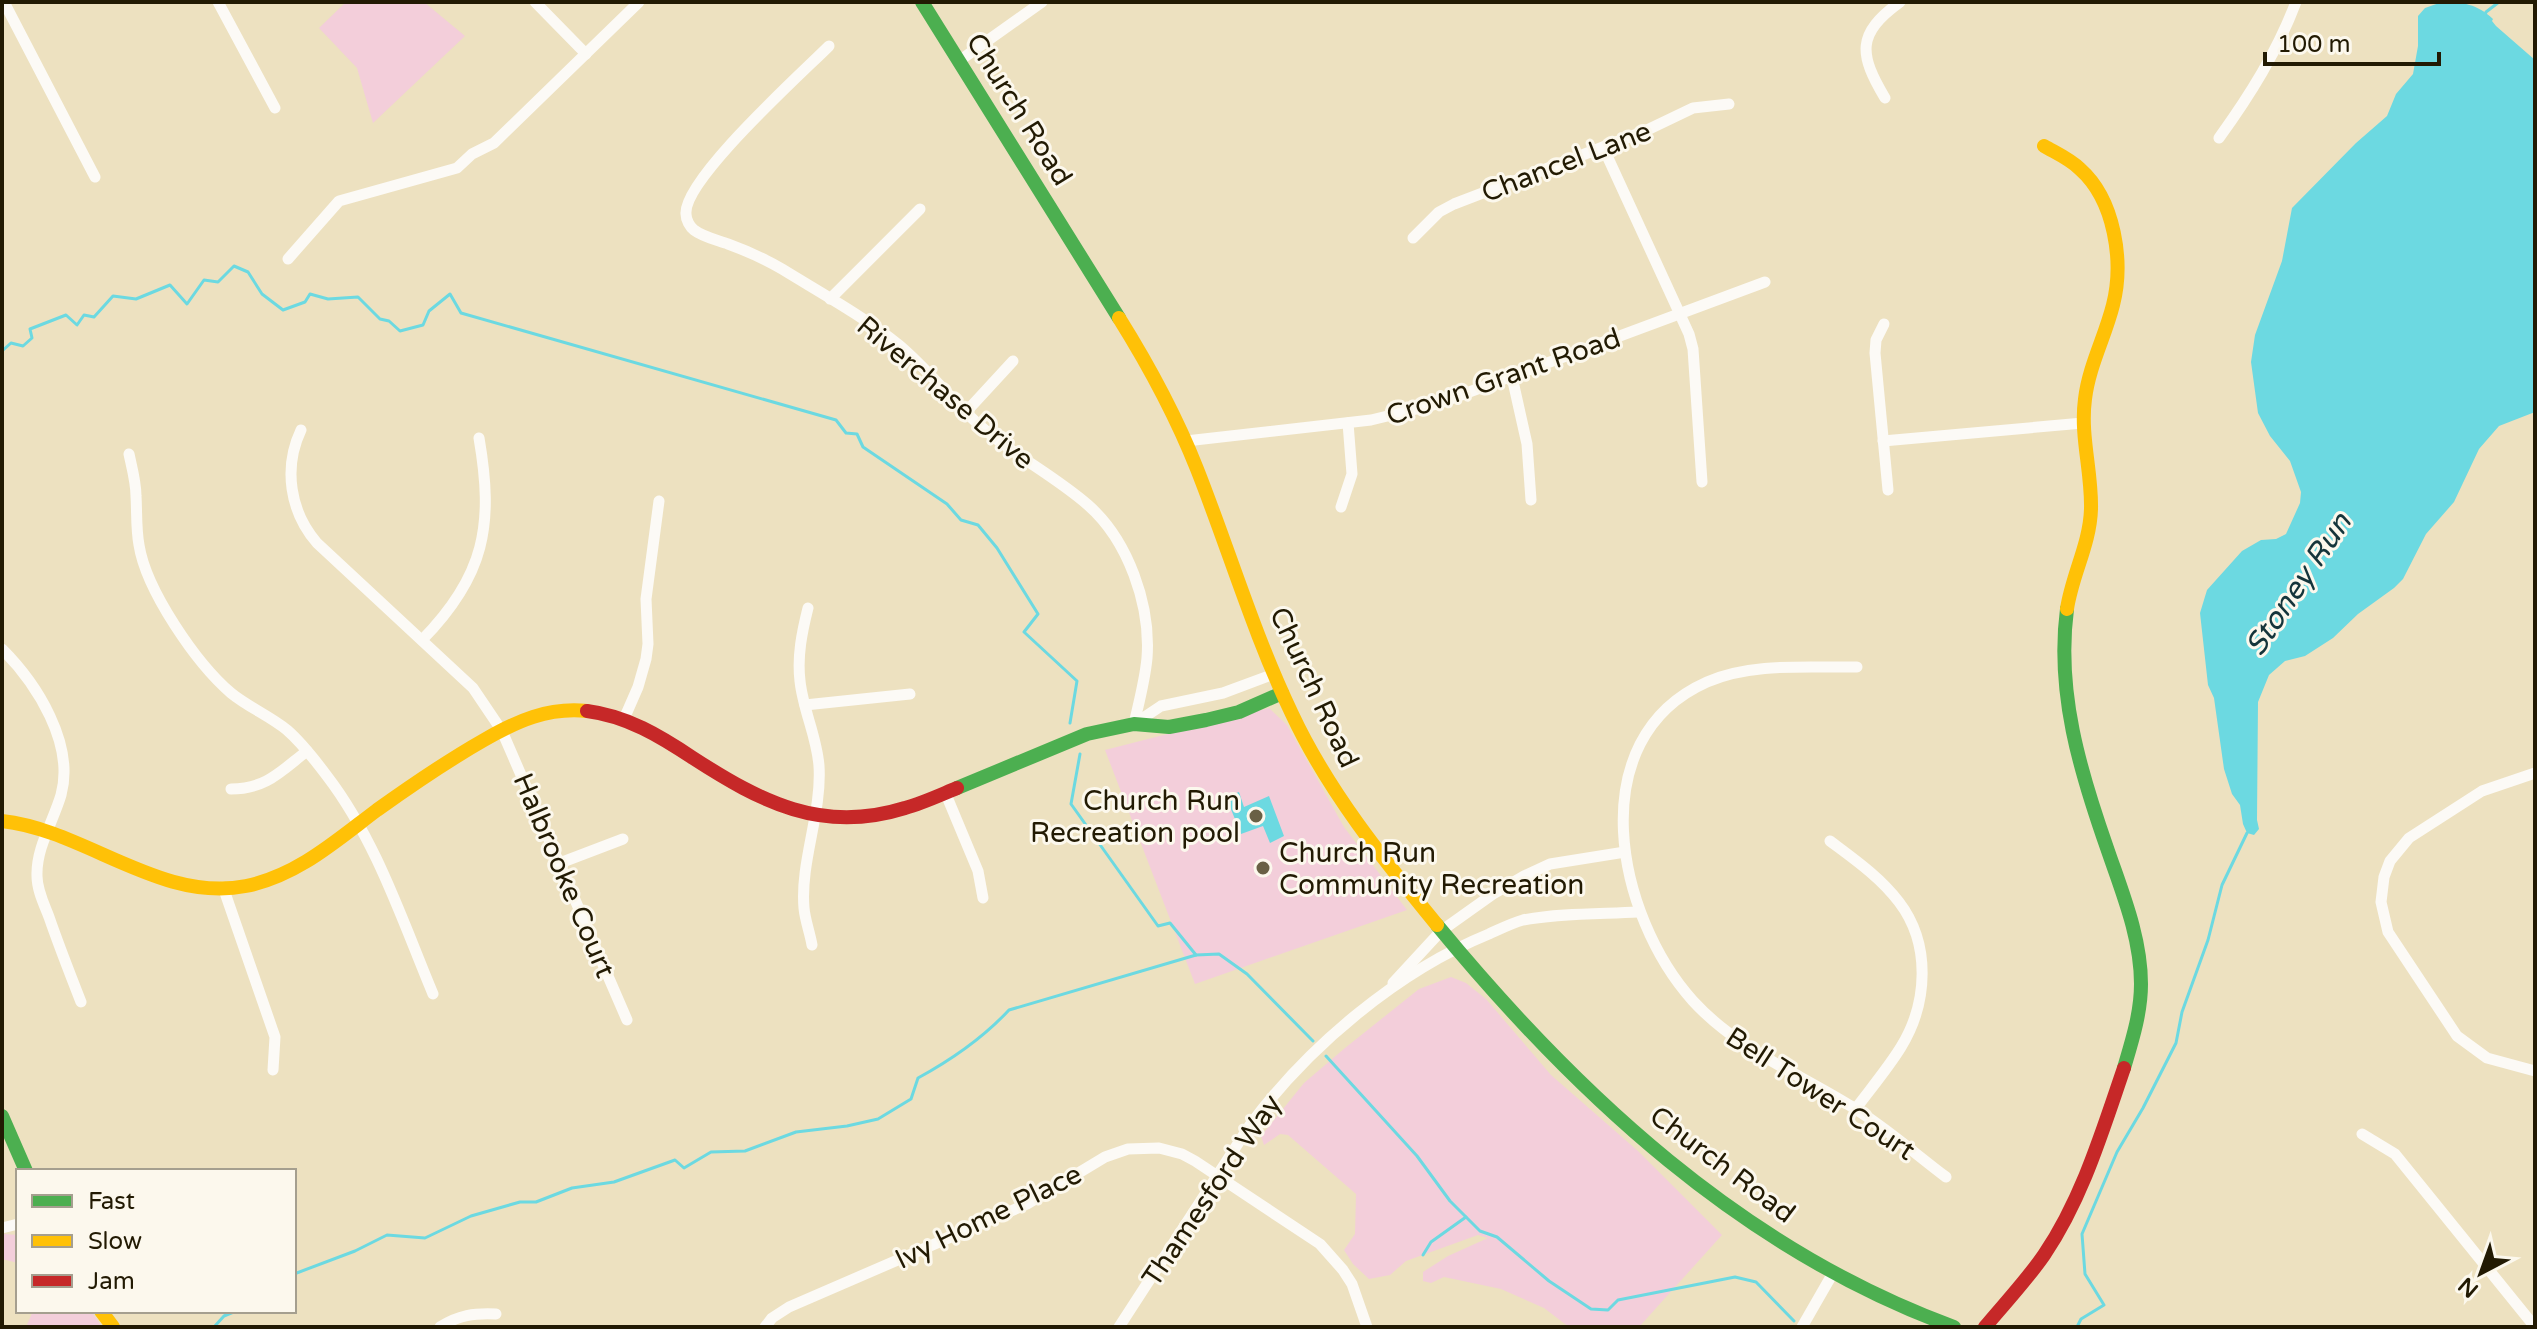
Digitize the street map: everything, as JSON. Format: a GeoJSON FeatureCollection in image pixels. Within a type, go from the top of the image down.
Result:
{"type":"FeatureCollection","features":[{"type":"Feature","properties":{"kind":"street"},"geometry":{"type":"LineString","coordinates":[[4,2],[95,177]]}},
{"type":"Feature","properties":{"kind":"street"},"geometry":{"type":"LineString","coordinates":[[218,2],[275,108]]}},
{"type":"Feature","properties":{"kind":"street"},"geometry":{"type":"LineString","coordinates":[[535,2],[586,54]]}},
{"type":"Feature","properties":{"kind":"street"},"geometry":{"type":"LineString","coordinates":[[288,259],[339,201],[457,168],[472,154],[502,136],[639,2]]}},
{"type":"Feature","properties":{"kind":"street","name":"Church Road"},"geometry":{"type":"LineString","coordinates":[[922,2],[1147,365],[1186,441],[1282,693],[1313,755],[1353,819],[1455,948],[1562,1064],[1655,1148],[1717,1197],[1833,1273],[1902,1308],[1954,1327]]}},
{"type":"Feature","properties":{"kind":"street"},"geometry":{"type":"LineString","coordinates":[[959,61],[1042,2]]}},
{"type":"Feature","properties":{"kind":"street"},"geometry":{"type":"LineString","coordinates":[[1885,98],[1868,68],[1866,46],[1874,26],[1900,2]]}},
{"type":"Feature","properties":{"kind":"street"},"geometry":{"type":"LineString","coordinates":[[2219,138],[2244,104],[2275,51],[2296,2]]}},
{"type":"Feature","properties":{"kind":"street","name":"Riverchase Drive"},"geometry":{"type":"LineString","coordinates":[[829,46],[713,163],[695,189],[685,213],[688,222],[694,230],[752,253],[882,332],[986,431],[1088,505],[1107,526],[1118,541],[1139,592],[1146,623],[1146,666],[1134,724]]}},
{"type":"Feature","properties":{"kind":"street","name":"Chancel Lane"},"geometry":{"type":"LineString","coordinates":[[1413,238],[1439,212],[1454,204],[1645,131],[1693,108],[1729,104]]}},
{"type":"Feature","properties":{"kind":"street"},"geometry":{"type":"LineString","coordinates":[[1985,1327],[2051,1245],[2064,1221],[2123,1072],[2140,1000],[2142,976],[2137,943],[2077,753],[2065,677],[2069,595],[2087,540],[2091,506],[2083,423],[2086,394],[2118,283],[2117,256],[2110,220],[2101,196],[2071,161],[2044,146]]}},
{"type":"Feature","properties":{"kind":"street"},"geometry":{"type":"LineString","coordinates":[[1603,147],[1681,314],[1693,349],[1702,482]]}},
{"type":"Feature","properties":{"kind":"street"},"geometry":{"type":"LineString","coordinates":[[830,299],[920,209]]}},
{"type":"Feature","properties":{"kind":"street","name":"Crown Grant Road"},"geometry":{"type":"LineString","coordinates":[[1186,441],[1371,420],[1437,404],[1765,282]]}},
{"type":"Feature","properties":{"kind":"street"},"geometry":{"type":"LineString","coordinates":[[1884,324],[1876,340],[1875,353],[1888,490]]}},
{"type":"Feature","properties":{"kind":"street"},"geometry":{"type":"LineString","coordinates":[[966,412],[1013,361]]}},
{"type":"Feature","properties":{"kind":"street"},"geometry":{"type":"LineString","coordinates":[[1512,377],[1527,444],[1531,500]]}},
{"type":"Feature","properties":{"kind":"street"},"geometry":{"type":"LineString","coordinates":[[1341,507],[1352,474],[1348,423]]}},
{"type":"Feature","properties":{"kind":"street"},"geometry":{"type":"LineString","coordinates":[[1883,441],[2083,423]]}},
{"type":"Feature","properties":{"kind":"street","name":"Halbrooke Court"},"geometry":{"type":"LineString","coordinates":[[301,430],[291,458],[293,491],[301,521],[317,543],[473,688],[502,731],[627,1020]]}},
{"type":"Feature","properties":{"kind":"street"},"geometry":{"type":"LineString","coordinates":[[422,640],[460,596],[482,542],[487,504],[479,438]]}},
{"type":"Feature","properties":{"kind":"street"},"geometry":{"type":"LineString","coordinates":[[129,454],[139,544],[156,592],[201,661],[242,702],[288,731],[307,751],[360,824],[433,994]]}},
{"type":"Feature","properties":{"kind":"street"},"geometry":{"type":"LineString","coordinates":[[624,719],[646,659],[646,599],[659,501]]}},
{"type":"Feature","properties":{"kind":"street"},"geometry":{"type":"LineString","coordinates":[[808,608],[800,641],[799,666],[800,684],[819,766],[819,790],[804,908],[812,945]]}},
{"type":"Feature","properties":{"kind":"street"},"geometry":{"type":"LineString","coordinates":[[2,649],[19,667],[50,715],[61,741],[64,762],[61,794],[37,865],[38,888],[81,1002]]}},
{"type":"Feature","properties":{"kind":"street","name":"Bell Tower Court"},"geometry":{"type":"LineString","coordinates":[[1857,667],[1744,671],[1707,682],[1672,705],[1645,737],[1629,774],[1624,816],[1629,880],[1638,912],[1653,944],[1693,1001],[1720,1027],[1765,1058],[1853,1107],[1946,1177]]}},
{"type":"Feature","properties":{"kind":"street"},"geometry":{"type":"LineString","coordinates":[[1134,724],[1161,706],[1223,693],[1274,674]]}},
{"type":"Feature","properties":{"kind":"street"},"geometry":{"type":"LineString","coordinates":[[2,821],[48,829],[176,881],[236,888],[288,871],[312,858],[463,752],[525,718],[549,712],[593,712],[624,719],[654,733],[760,798],[814,815],[846,819],[883,815],[1087,734],[1134,724],[1169,727],[1206,720],[1239,712],[1282,693]]}},
{"type":"Feature","properties":{"kind":"street"},"geometry":{"type":"LineString","coordinates":[[805,705],[910,694]]}},
{"type":"Feature","properties":{"kind":"street"},"geometry":{"type":"LineString","coordinates":[[231,789],[260,786],[307,751]]}},
{"type":"Feature","properties":{"kind":"street"},"geometry":{"type":"LineString","coordinates":[[2535,773],[2482,791],[2409,838],[2390,863],[2384,877],[2381,902],[2388,932],[2457,1036],[2487,1058],[2535,1071]]}},
{"type":"Feature","properties":{"kind":"street"},"geometry":{"type":"LineString","coordinates":[[945,792],[978,871],[983,898]]}},
{"type":"Feature","properties":{"kind":"street"},"geometry":{"type":"LineString","coordinates":[[560,863],[623,839]]}},
{"type":"Feature","properties":{"kind":"street"},"geometry":{"type":"LineString","coordinates":[[1830,841],[1873,873],[1900,903],[1917,934],[1922,961],[1922,989],[1915,1017],[1902,1046],[1857,1107],[1853,1107]]}},
{"type":"Feature","properties":{"kind":"street","name":"Thamesford Way"},"geometry":{"type":"LineString","coordinates":[[1122,1323],[1250,1125],[1283,1084],[1382,995],[1441,931],[1493,894],[1550,864],[1625,852]]}},
{"type":"Feature","properties":{"kind":"street"},"geometry":{"type":"LineString","coordinates":[[223,887],[275,1037],[273,1070]]}},
{"type":"Feature","properties":{"kind":"street","name":"Thamesford Way"},"geometry":{"type":"LineString","coordinates":[[1382,995],[1455,948],[1522,921],[1638,912]]}},
{"type":"Feature","properties":{"kind":"street"},"geometry":{"type":"LineString","coordinates":[[2,1116],[25,1169]]}},
{"type":"Feature","properties":{"kind":"street"},"geometry":{"type":"LineString","coordinates":[[2362,1134],[2395,1154],[2535,1327]]}},
{"type":"Feature","properties":{"kind":"street","name":"Ivy Home Place"},"geometry":{"type":"LineString","coordinates":[[765,1327],[772,1318],[789,1307],[997,1218],[1117,1152],[1136,1148],[1171,1151],[1195,1161],[1303,1231],[1330,1254],[1352,1284],[1367,1327]]}},
{"type":"Feature","properties":{"kind":"street"},"geometry":{"type":"LineString","coordinates":[[1802,1327],[1833,1273]]}},
{"type":"Feature","properties":{"kind":"street"},"geometry":{"type":"LineString","coordinates":[[440,1327],[472,1313],[496,1314]]}},
{"type":"Feature","properties":{"kind":"street"},"geometry":{"type":"LineString","coordinates":[[1122,1323],[1137,1327]]}},
{"type":"Feature","properties":{"kind":"shaded area"},"geometry":{"type":"Polygon","coordinates":[[[346,2],[424,2],[465,36],[373,123],[357,68],[319,28],[346,2]]]}},
{"type":"Feature","properties":{"kind":"shaded area","name":"Church Run Community Recreation"},"geometry":{"type":"Polygon","coordinates":[[[1269,708],[1287,725],[1344,827],[1407,910],[1195,984],[1105,750],[1269,708]]]}},
{"type":"Feature","properties":{"kind":"shaded area"},"geometry":{"type":"Polygon","coordinates":[[[1451,977],[1466,983],[1486,999],[1551,1075],[1638,1151],[1722,1235],[1639,1327],[1569,1327],[1544,1308],[1501,1289],[1444,1277],[1431,1283],[1423,1281],[1423,1272],[1448,1256],[1488,1238],[1478,1235],[1406,1261],[1390,1275],[1369,1279],[1344,1250],[1355,1234],[1356,1194],[1288,1135],[1280,1134],[1264,1145],[1261,1136],[1304,1083],[1419,989],[1451,977]]]}},
{"type":"Feature","properties":{"kind":"shaded area"},"geometry":{"type":"Polygon","coordinates":[[[4,1234],[16,1235],[16,1262],[2,1259],[4,1234]]]}},
{"type":"Feature","properties":{"kind":"shaded area"},"geometry":{"type":"Polygon","coordinates":[[[32,1313],[92,1313],[102,1327],[26,1327],[32,1313]]]}},
{"type":"Feature","properties":{"kind":"water"},"geometry":{"type":"Polygon","coordinates":[[[2442,2],[2463,3],[2481,10],[2535,60],[2535,412],[2499,426],[2479,449],[2454,502],[2426,534],[2403,579],[2394,588],[2358,614],[2333,638],[2305,656],[2285,661],[2269,675],[2258,702],[2259,829],[2254,835],[2247,833],[2240,805],[2232,794],[2224,769],[2214,698],[2208,685],[2200,613],[2207,590],[2242,551],[2261,540],[2276,539],[2286,534],[2300,503],[2301,492],[2290,461],[2270,436],[2258,413],[2251,362],[2255,335],[2282,261],[2292,208],[2387,116],[2396,94],[2413,74],[2418,46],[2418,16],[2425,8],[2442,2]]]}},
{"type":"Feature","properties":{"kind":"water","name":"Church Run Recreation pool"},"geometry":{"type":"Polygon","coordinates":[[[1239,792],[1244,807],[1269,796],[1284,836],[1270,843],[1263,826],[1241,834],[1226,797],[1239,792]]]}},
{"type":"Feature","properties":{"kind":"waterway","name":"Stoney Run"},"geometry":{"type":"LineString","coordinates":[[2485,16],[2499,2]]}},
{"type":"Feature","properties":{"kind":"waterway"},"geometry":{"type":"LineString","coordinates":[[2,351],[11,343],[23,346],[32,338],[30,329],[66,315],[77,325],[84,315],[94,317],[113,296],[136,299],[170,285],[187,304],[204,280],[218,282],[234,266],[248,272],[262,294],[283,310],[305,302],[310,294],[328,299],[358,297],[380,319],[389,321],[400,331],[423,325],[429,311],[450,294],[461,313],[836,420],[846,433],[857,434],[863,447],[947,504],[961,520],[978,525],[997,548],[1038,614],[1024,632],[1077,681],[1070,723]]}},
{"type":"Feature","properties":{"kind":"waterway"},"geometry":{"type":"LineString","coordinates":[[1080,754],[1071,804],[1158,926],[1170,923],[1196,955]]}},
{"type":"Feature","properties":{"kind":"waterway","name":"Stoney Run"},"geometry":{"type":"LineString","coordinates":[[2077,1327],[2081,1319],[2104,1305],[2085,1274],[2082,1234],[2117,1152],[2176,1043],[2182,1012],[2208,940],[2222,885],[2247,833]]}},
{"type":"Feature","properties":{"kind":"waterway"},"geometry":{"type":"LineString","coordinates":[[296,1273],[387,1235],[425,1238],[471,1216],[520,1202],[536,1202],[572,1188],[614,1182],[675,1160],[684,1168],[711,1152],[745,1151],[796,1132],[878,1119],[911,1099],[918,1078],[966,1048],[1009,1010],[1196,955],[1219,954],[1247,974],[1313,1041]]}},
{"type":"Feature","properties":{"kind":"waterway"},"geometry":{"type":"LineString","coordinates":[[1326,1056],[1417,1156],[1450,1201],[1480,1231],[1497,1237],[1549,1281],[1591,1309],[1608,1310],[1618,1300],[1735,1277],[1756,1282],[1794,1321]]}},
{"type":"Feature","properties":{"kind":"waterway"},"geometry":{"type":"LineString","coordinates":[[1423,1255],[1431,1242],[1466,1217]]}},
{"type":"Feature","properties":{"kind":"waterway"},"geometry":{"type":"LineString","coordinates":[[214,1327],[231,1313]]}},
{"type":"Feature","properties":{"kind":"traffic: fast"},"geometry":{"type":"LineString","coordinates":[[922,2],[1119,318]]}},
{"type":"Feature","properties":{"kind":"traffic: fast"},"geometry":{"type":"LineString","coordinates":[[2067,609],[2065,671],[2073,731],[2088,790],[2130,915],[2138,949],[2139,1006],[2124,1068]]}},
{"type":"Feature","properties":{"kind":"traffic: fast"},"geometry":{"type":"LineString","coordinates":[[957,788],[1087,734],[1134,724],[1169,727],[1206,720],[1239,712],[1282,693]]}},
{"type":"Feature","properties":{"kind":"traffic: fast"},"geometry":{"type":"LineString","coordinates":[[1437,925],[1547,1049],[1606,1107],[1669,1161],[1735,1211],[1804,1256],[1877,1295],[1954,1327]]}},
{"type":"Feature","properties":{"kind":"traffic: fast"},"geometry":{"type":"LineString","coordinates":[[2,1116],[25,1169]]}},
{"type":"Feature","properties":{"kind":"traffic: slow"},"geometry":{"type":"LineString","coordinates":[[2044,146],[2072,162],[2092,182],[2109,214],[2117,251],[2113,305],[2085,399],[2090,522],[2067,609]]}},
{"type":"Feature","properties":{"kind":"traffic: slow"},"geometry":{"type":"LineString","coordinates":[[1119,318],[1141,354],[1189,449],[1266,654],[1306,742],[1358,824],[1437,925]]}},
{"type":"Feature","properties":{"kind":"traffic: slow"},"geometry":{"type":"LineString","coordinates":[[2,821],[63,837],[153,875],[183,884],[214,888],[246,886],[299,865],[416,782],[496,733],[546,713],[587,711]]}},
{"type":"Feature","properties":{"kind":"traffic: slow"},"geometry":{"type":"LineString","coordinates":[[102,1313],[113,1327]]}},
{"type":"Feature","properties":{"kind":"traffic: jam"},"geometry":{"type":"LineString","coordinates":[[587,711],[616,717],[643,728],[743,788],[793,809],[819,815],[875,815],[912,806],[957,788]]}},
{"type":"Feature","properties":{"kind":"traffic: jam"},"geometry":{"type":"LineString","coordinates":[[1985,1327],[2030,1274],[2057,1234],[2090,1164],[2124,1068]]}},
{"type":"Feature","properties":{"kind":"place","name":"Church Run Recreation pool"},"geometry":{"type":"Point","coordinates":[1256,816]}},
{"type":"Feature","properties":{"kind":"place","name":"Church Run Community Recreation"},"geometry":{"type":"Point","coordinates":[1263,868]}}]}
